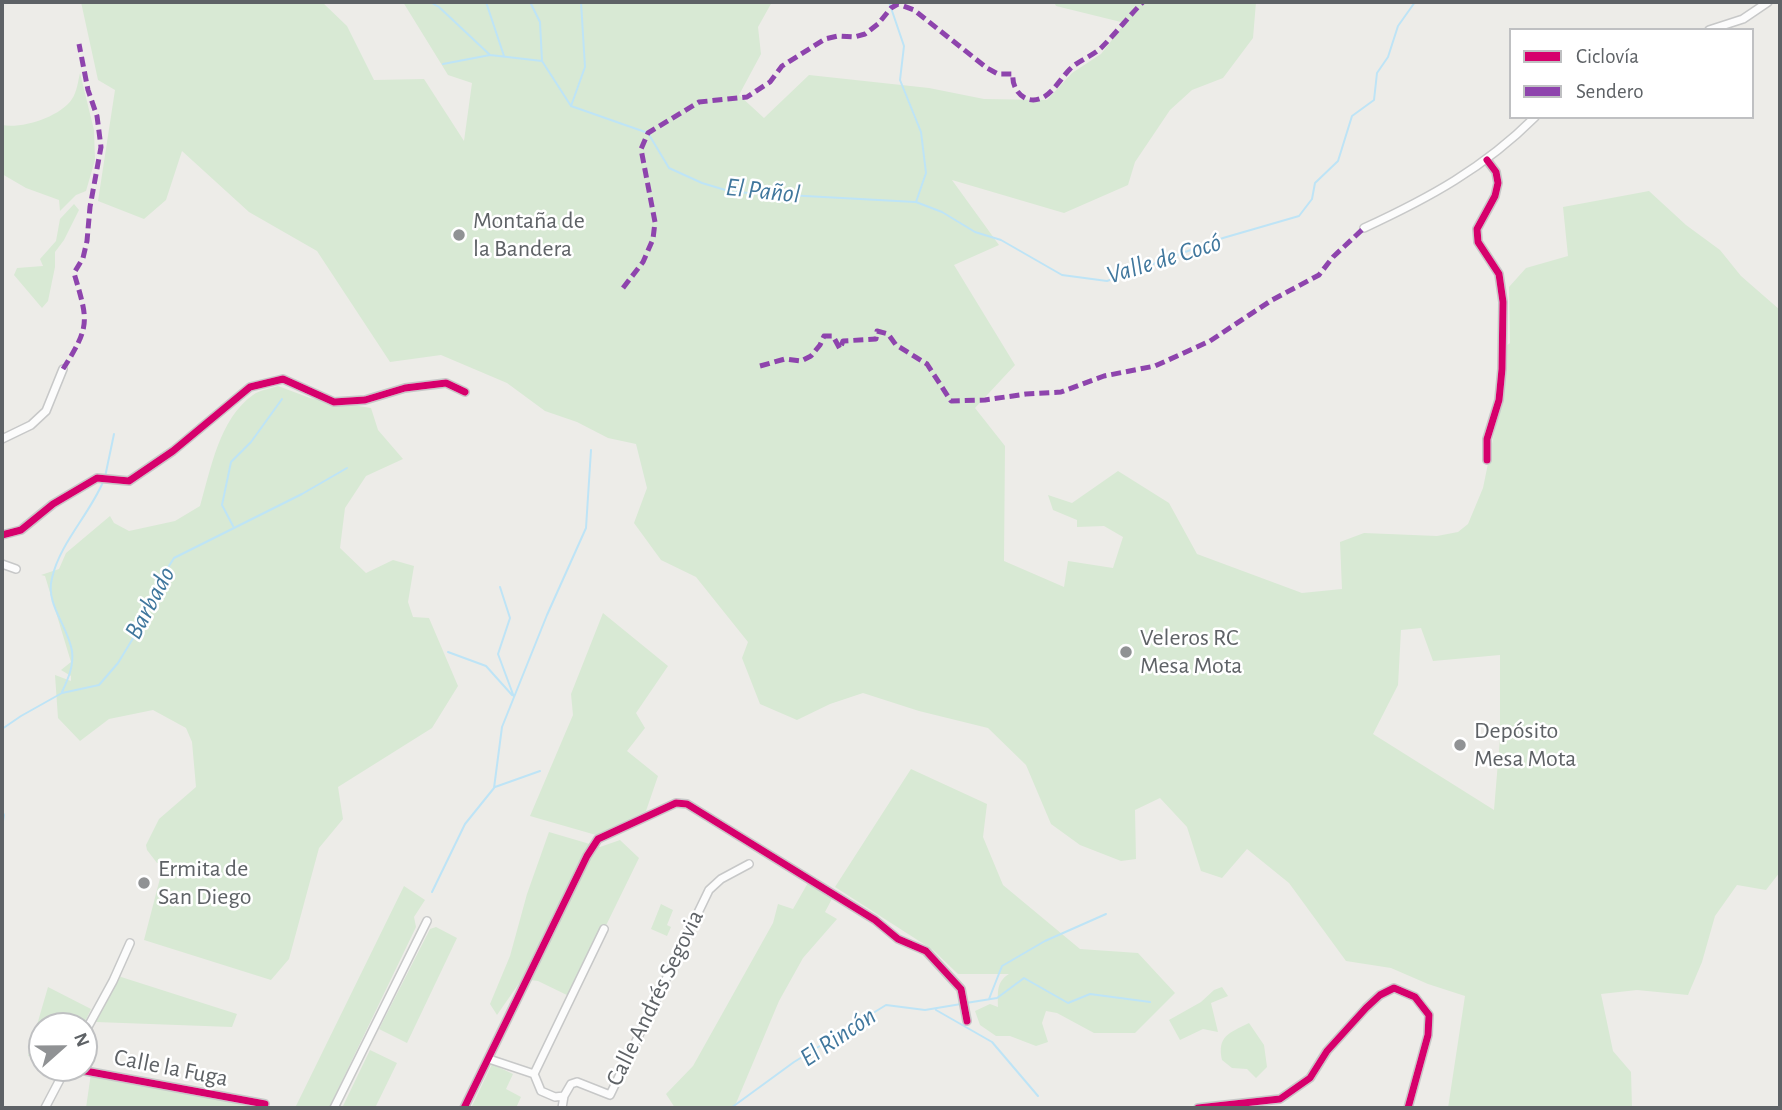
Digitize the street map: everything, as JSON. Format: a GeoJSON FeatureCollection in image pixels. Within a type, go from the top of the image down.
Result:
{"type":"FeatureCollection","features":[{"type":"Feature","properties":{"kind":"street"},"geometry":{"type":"LineString","coordinates":[[1715,28],[1743,19],[1768,2]]}},
{"type":"Feature","properties":{"kind":"street"},"geometry":{"type":"LineString","coordinates":[[1364,228],[1425,199],[1487,160],[1533,119]]}},
{"type":"Feature","properties":{"kind":"street"},"geometry":{"type":"LineString","coordinates":[[1487,160],[1496,172],[1498,183],[1495,196],[1477,229],[1478,242],[1499,274],[1503,302],[1499,400],[1487,439],[1487,460]]}},
{"type":"Feature","properties":{"kind":"street"},"geometry":{"type":"LineString","coordinates":[[2,439],[31,425],[46,411],[63,369]]}},
{"type":"Feature","properties":{"kind":"street"},"geometry":{"type":"LineString","coordinates":[[2,535],[21,530],[53,504],[97,478],[129,481],[173,451],[250,387],[283,379],[334,402],[365,400],[405,388],[446,383],[465,392]]}},
{"type":"Feature","properties":{"kind":"street"},"geometry":{"type":"LineString","coordinates":[[2,564],[16,569]]}},
{"type":"Feature","properties":{"kind":"street"},"geometry":{"type":"LineString","coordinates":[[464,1108],[581,867],[598,839],[676,803],[687,804],[748,840],[793,871],[875,920],[898,939],[926,951],[961,989],[967,1021]]}},
{"type":"Feature","properties":{"kind":"street","name":"Calle Andrés Segovia"},"geometry":{"type":"LineString","coordinates":[[564,1096],[571,1084],[577,1082],[610,1095],[709,890],[721,879],[750,864]]}},
{"type":"Feature","properties":{"kind":"street"},"geometry":{"type":"LineString","coordinates":[[334,1108],[428,920]]}},
{"type":"Feature","properties":{"kind":"street"},"geometry":{"type":"LineString","coordinates":[[562,1108],[564,1096],[555,1097],[541,1091],[534,1073],[604,929]]}},
{"type":"Feature","properties":{"kind":"street"},"geometry":{"type":"LineString","coordinates":[[96,1012],[130,943]]}},
{"type":"Feature","properties":{"kind":"street"},"geometry":{"type":"LineString","coordinates":[[1198,1108],[1280,1099],[1310,1078],[1327,1051],[1366,1008],[1380,995],[1394,988],[1415,997],[1429,1015],[1428,1035],[1408,1108]]}},
{"type":"Feature","properties":{"kind":"street"},"geometry":{"type":"LineString","coordinates":[[489,1059],[534,1073]]}},
{"type":"Feature","properties":{"kind":"street","name":"Calle la Fuga"},"geometry":{"type":"LineString","coordinates":[[98,1074],[265,1104]]}},
{"type":"Feature","properties":{"kind":"street"},"geometry":{"type":"LineString","coordinates":[[45,1108],[59,1082]]}},
{"type":"Feature","properties":{"kind":"green space"},"geometry":{"type":"Polygon","coordinates":[[[81,2],[322,2],[347,26],[374,80],[424,79],[464,141],[472,83],[448,75],[403,2],[772,2],[758,27],[761,54],[739,95],[764,118],[809,75],[929,88],[984,99],[1047,100],[1072,73],[1101,54],[1125,23],[1056,6],[1054,2],[1256,2],[1253,38],[1223,78],[1192,90],[1170,110],[1135,162],[1128,185],[1064,213],[952,180],[999,245],[954,265],[1015,365],[975,408],[1005,446],[1004,561],[1064,587],[1068,561],[1113,568],[1123,537],[1104,526],[1077,527],[1077,520],[1053,510],[1048,495],[1072,503],[1118,471],[1169,503],[1197,554],[1302,593],[1342,589],[1340,542],[1364,533],[1437,536],[1458,532],[1468,524],[1483,488],[1503,390],[1502,349],[1510,343],[1509,287],[1526,268],[1568,256],[1563,207],[1649,191],[1686,225],[1720,250],[1741,276],[1780,310],[1780,872],[1766,890],[1737,885],[1715,916],[1702,962],[1688,995],[1637,990],[1601,994],[1613,1051],[1631,1072],[1632,1108],[1448,1108],[1465,996],[1391,968],[1346,961],[1289,883],[1247,849],[1222,878],[1201,871],[1187,827],[1160,798],[1135,810],[1136,859],[1121,861],[1080,845],[1051,824],[1026,765],[988,728],[919,711],[863,693],[830,704],[797,720],[760,704],[742,658],[748,642],[696,577],[661,560],[634,523],[647,488],[636,444],[608,438],[577,422],[545,411],[507,383],[441,355],[390,362],[317,251],[249,212],[182,151],[166,200],[144,219],[98,201],[115,90],[98,80],[81,2]],[[1421,628],[1401,630],[1398,685],[1373,734],[1494,810],[1500,738],[1500,655],[1433,661],[1421,628]]]}},
{"type":"Feature","properties":{"kind":"green space"},"geometry":{"type":"Polygon","coordinates":[[[80,73],[94,130],[95,160],[86,191],[76,195],[60,211],[59,200],[26,188],[2,174],[2,125],[30,123],[59,111],[74,96],[80,73]]]}},
{"type":"Feature","properties":{"kind":"green space"},"geometry":{"type":"Polygon","coordinates":[[[74,204],[79,210],[55,252],[55,267],[48,301],[42,308],[14,275],[17,268],[43,266],[40,259],[56,241],[60,219],[74,204]]]}},
{"type":"Feature","properties":{"kind":"green space"},"geometry":{"type":"Polygon","coordinates":[[[278,386],[310,398],[371,408],[378,430],[403,459],[366,476],[345,508],[340,548],[366,573],[393,560],[414,566],[408,602],[413,617],[429,618],[458,686],[432,728],[338,787],[343,819],[319,848],[289,959],[271,980],[144,940],[164,863],[157,863],[146,845],[159,819],[196,787],[192,742],[186,728],[153,710],[109,719],[80,741],[58,718],[55,675],[71,681],[71,676],[61,670],[71,662],[45,576],[41,575],[59,569],[66,553],[110,516],[114,523],[129,531],[175,521],[200,506],[218,446],[232,417],[255,393],[278,386]]]}},
{"type":"Feature","properties":{"kind":"green space"},"geometry":{"type":"Polygon","coordinates":[[[603,613],[668,666],[636,713],[645,728],[627,751],[658,776],[646,811],[596,835],[530,816],[573,715],[571,694],[603,613]]]}},
{"type":"Feature","properties":{"kind":"green space"},"geometry":{"type":"Polygon","coordinates":[[[911,769],[987,804],[983,837],[1003,885],[1080,949],[1138,953],[1175,993],[1135,1033],[1094,1033],[1057,1013],[1046,1011],[1042,1023],[1048,1042],[1036,1046],[1010,1036],[996,1036],[980,1025],[975,1011],[990,1004],[998,1007],[1000,984],[1009,974],[958,974],[933,950],[835,887],[911,769]]]}},
{"type":"Feature","properties":{"kind":"green space"},"geometry":{"type":"Polygon","coordinates":[[[549,832],[600,847],[620,840],[639,858],[571,997],[538,981],[522,979],[497,1015],[490,1004],[510,956],[527,894],[549,832]]]}},
{"type":"Feature","properties":{"kind":"green space"},"geometry":{"type":"Polygon","coordinates":[[[809,881],[834,895],[825,912],[837,919],[803,958],[779,1001],[734,1108],[675,1108],[666,1094],[693,1066],[773,923],[778,904],[793,909],[809,881]]]}},
{"type":"Feature","properties":{"kind":"green space"},"geometry":{"type":"Polygon","coordinates":[[[404,886],[425,900],[414,917],[416,927],[329,1108],[295,1108],[404,886]]]}},
{"type":"Feature","properties":{"kind":"green space"},"geometry":{"type":"Polygon","coordinates":[[[661,904],[673,910],[667,925],[671,927],[667,936],[651,929],[661,904]]]}},
{"type":"Feature","properties":{"kind":"green space"},"geometry":{"type":"Polygon","coordinates":[[[436,927],[457,938],[407,1043],[379,1029],[430,929],[436,927]]]}},
{"type":"Feature","properties":{"kind":"green space"},"geometry":{"type":"Polygon","coordinates":[[[118,976],[237,1014],[232,1027],[98,1022],[118,976]]]}},
{"type":"Feature","properties":{"kind":"green space"},"geometry":{"type":"Polygon","coordinates":[[[48,987],[91,1009],[90,1012],[41,1012],[48,987]]]}},
{"type":"Feature","properties":{"kind":"green space"},"geometry":{"type":"Polygon","coordinates":[[[1222,987],[1228,996],[1211,1003],[1218,1032],[1203,1029],[1180,1040],[1169,1020],[1222,987]]]}},
{"type":"Feature","properties":{"kind":"green space"},"geometry":{"type":"Polygon","coordinates":[[[1249,1023],[1264,1045],[1267,1067],[1256,1078],[1247,1069],[1232,1068],[1222,1060],[1223,1040],[1249,1023]]]}},
{"type":"Feature","properties":{"kind":"green space"},"geometry":{"type":"Polygon","coordinates":[[[370,1050],[397,1063],[375,1108],[342,1108],[370,1050]]]}},
{"type":"Feature","properties":{"kind":"green space"},"geometry":{"type":"Polygon","coordinates":[[[492,1064],[513,1074],[506,1089],[521,1097],[516,1108],[471,1108],[492,1064]]]}},
{"type":"Feature","properties":{"kind":"green space"},"geometry":{"type":"Polygon","coordinates":[[[98,1074],[254,1104],[253,1108],[86,1108],[90,1082],[98,1082],[98,1074]]]}},
{"type":"Feature","properties":{"kind":"waterway","name":"El Pañol"},"geometry":{"type":"LineString","coordinates":[[430,2],[439,7],[490,55],[542,61],[571,106],[648,133],[669,168],[702,183],[732,192],[915,202]]}},
{"type":"Feature","properties":{"kind":"waterway"},"geometry":{"type":"LineString","coordinates":[[486,2],[504,56]]}},
{"type":"Feature","properties":{"kind":"waterway"},"geometry":{"type":"LineString","coordinates":[[530,2],[540,22],[542,61]]}},
{"type":"Feature","properties":{"kind":"waterway"},"geometry":{"type":"LineString","coordinates":[[571,106],[585,67],[581,2]]}},
{"type":"Feature","properties":{"kind":"waterway","name":"Valle de Cocó"},"geometry":{"type":"LineString","coordinates":[[889,2],[904,46],[900,80],[921,132],[926,173],[916,202],[942,212],[975,232],[1001,240],[1062,275],[1107,281],[1223,238],[1299,216],[1312,199],[1315,183],[1338,161],[1352,116],[1374,100],[1377,73],[1388,57],[1398,26],[1415,2]]}},
{"type":"Feature","properties":{"kind":"waterway"},"geometry":{"type":"LineString","coordinates":[[443,64],[490,55]]}},
{"type":"Feature","properties":{"kind":"waterway"},"geometry":{"type":"LineString","coordinates":[[233,526],[222,505],[231,462],[251,442],[282,399]]}},
{"type":"Feature","properties":{"kind":"waterway"},"geometry":{"type":"LineString","coordinates":[[105,477],[114,434]]}},
{"type":"Feature","properties":{"kind":"waterway"},"geometry":{"type":"LineString","coordinates":[[432,892],[465,824],[494,788],[502,727],[586,528],[591,450]]}},
{"type":"Feature","properties":{"kind":"waterway","name":"Barbado"},"geometry":{"type":"LineString","coordinates":[[2,729],[62,693],[99,685],[118,663],[135,635],[157,585],[174,558],[302,494],[347,468]]}},
{"type":"Feature","properties":{"kind":"waterway"},"geometry":{"type":"LineString","coordinates":[[62,692],[71,667],[72,651],[54,606],[52,578],[61,553],[103,482]]}},
{"type":"Feature","properties":{"kind":"waterway"},"geometry":{"type":"LineString","coordinates":[[500,587],[510,618],[498,654],[514,697]]}},
{"type":"Feature","properties":{"kind":"waterway"},"geometry":{"type":"LineString","coordinates":[[448,652],[486,666],[512,695]]}},
{"type":"Feature","properties":{"kind":"waterway"},"geometry":{"type":"LineString","coordinates":[[495,787],[540,771]]}},
{"type":"Feature","properties":{"kind":"waterway","name":"Barbado"},"geometry":{"type":"LineString","coordinates":[[2,810],[2,827]]}},
{"type":"Feature","properties":{"kind":"waterway"},"geometry":{"type":"LineString","coordinates":[[989,999],[1002,966],[1045,941],[1106,914]]}},
{"type":"Feature","properties":{"kind":"waterway","name":"El Rincón"},"geometry":{"type":"LineString","coordinates":[[966,1003],[997,998],[1024,978],[1068,1003],[1090,994],[1150,1002]]}},
{"type":"Feature","properties":{"kind":"waterway","name":"El Rincón"},"geometry":{"type":"LineString","coordinates":[[731,1108],[794,1062],[886,1005],[925,1010],[961,1004]]}},
{"type":"Feature","properties":{"kind":"waterway"},"geometry":{"type":"LineString","coordinates":[[936,1010],[992,1042],[1038,1096]]}},
{"type":"Feature","properties":{"kind":"marked path"},"geometry":{"type":"LineString","coordinates":[[623,288],[643,262],[653,239],[655,222],[641,149],[648,133],[699,102],[747,97],[770,82],[782,66],[825,39],[865,34],[898,4],[914,10],[987,68],[998,74],[1013,74],[1017,91],[1026,98],[1037,100],[1051,91],[1074,66],[1102,47],[1143,2]]}},
{"type":"Feature","properties":{"kind":"marked path"},"geometry":{"type":"LineString","coordinates":[[63,369],[78,342],[84,322],[74,273],[83,258],[87,241],[101,147],[97,116],[88,90],[79,44]]}},
{"type":"Feature","properties":{"kind":"marked path"},"geometry":{"type":"LineString","coordinates":[[760,366],[785,359],[801,361],[811,356],[824,336],[833,336],[840,349],[843,341],[876,339],[877,331],[888,334],[896,345],[927,364],[951,401],[1061,392],[1104,376],[1155,366],[1210,341],[1272,300],[1319,275],[1333,257],[1364,228]]}},
{"type":"Feature","properties":{"kind":"cycle path"},"geometry":{"type":"LineString","coordinates":[[1487,160],[1496,172],[1498,183],[1495,196],[1477,229],[1478,242],[1499,274],[1503,302],[1499,400],[1487,439],[1487,460]]}},
{"type":"Feature","properties":{"kind":"cycle path"},"geometry":{"type":"LineString","coordinates":[[2,535],[21,530],[53,504],[97,478],[129,481],[173,451],[250,387],[283,379],[334,402],[365,400],[405,388],[446,383],[465,392]]}},
{"type":"Feature","properties":{"kind":"cycle path"},"geometry":{"type":"LineString","coordinates":[[464,1108],[587,856],[598,839],[676,803],[687,804],[875,920],[898,939],[926,951],[961,989],[967,1021]]}},
{"type":"Feature","properties":{"kind":"cycle path"},"geometry":{"type":"LineString","coordinates":[[1198,1108],[1280,1099],[1310,1078],[1327,1051],[1366,1008],[1380,995],[1394,988],[1415,997],[1429,1015],[1428,1035],[1408,1108]]}},
{"type":"Feature","properties":{"kind":"cycle path"},"geometry":{"type":"LineString","coordinates":[[98,1073],[265,1104]]}},
{"type":"Feature","properties":{"kind":"place","name":"Montaña de la Bandera"},"geometry":{"type":"Point","coordinates":[459,235]}},
{"type":"Feature","properties":{"kind":"place","name":"Veleros RC Mesa Mota"},"geometry":{"type":"Point","coordinates":[1126,652]}},
{"type":"Feature","properties":{"kind":"place","name":"Depósito Mesa Mota"},"geometry":{"type":"Point","coordinates":[1460,745]}},
{"type":"Feature","properties":{"kind":"place","name":"Ermita de San Diego"},"geometry":{"type":"Point","coordinates":[144,883]}}]}
